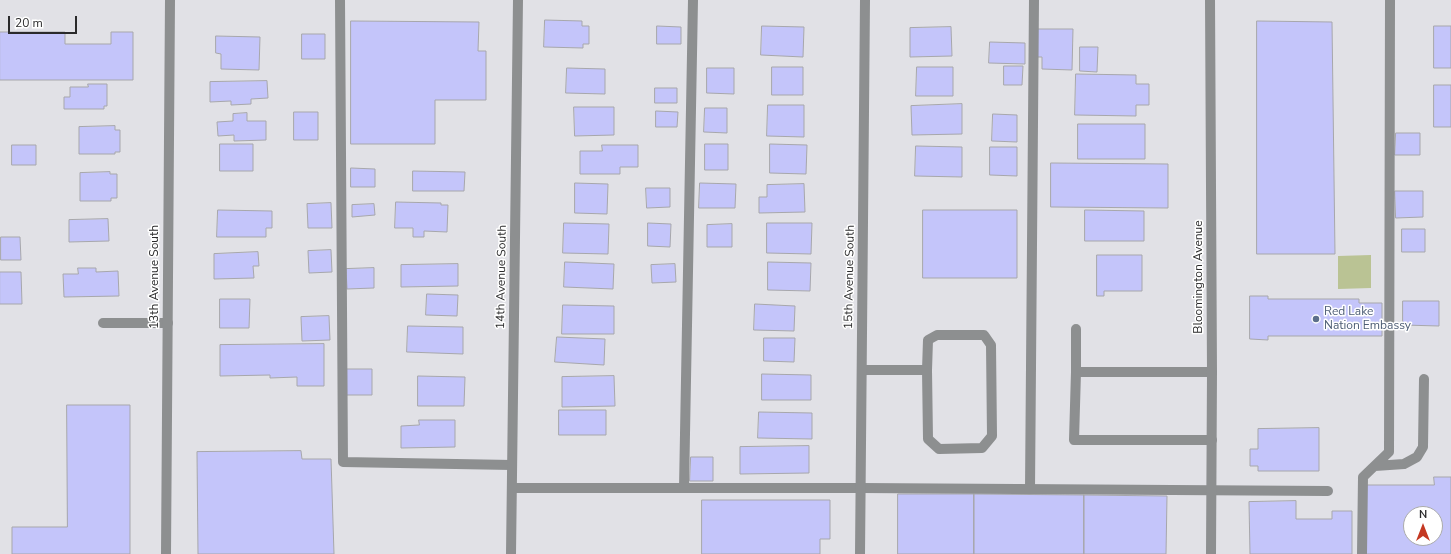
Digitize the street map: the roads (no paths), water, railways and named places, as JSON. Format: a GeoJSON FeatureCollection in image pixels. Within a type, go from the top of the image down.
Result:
{"type":"FeatureCollection","features":[{"type":"Feature","properties":{"kind":"street","name":"13th Avenue South"},"geometry":{"type":"LineString","coordinates":[[166,554],[170,0]]}},
{"type":"Feature","properties":{"kind":"street"},"geometry":{"type":"LineString","coordinates":[[340,0],[343,462],[512,465]]}},
{"type":"Feature","properties":{"kind":"street","name":"14th Avenue South"},"geometry":{"type":"LineString","coordinates":[[511,554],[518,0]]}},
{"type":"Feature","properties":{"kind":"street"},"geometry":{"type":"LineString","coordinates":[[684,488],[692,0]]}},
{"type":"Feature","properties":{"kind":"street","name":"15th Avenue South"},"geometry":{"type":"LineString","coordinates":[[860,554],[865,0]]}},
{"type":"Feature","properties":{"kind":"street"},"geometry":{"type":"LineString","coordinates":[[1030,490],[1034,0]]}},
{"type":"Feature","properties":{"kind":"street","name":"Bloomington Avenue"},"geometry":{"type":"LineString","coordinates":[[1210,0],[1212,372],[1211,554]]}},
{"type":"Feature","properties":{"kind":"street"},"geometry":{"type":"LineString","coordinates":[[1362,554],[1363,477],[1389,452],[1390,0]]}},
{"type":"Feature","properties":{"kind":"street"},"geometry":{"type":"LineString","coordinates":[[103,324],[168,324]]}},
{"type":"Feature","properties":{"kind":"street"},"geometry":{"type":"LineString","coordinates":[[1076,329],[1074,440],[1212,440]]}},
{"type":"Feature","properties":{"kind":"street"},"geometry":{"type":"LineString","coordinates":[[937,335],[984,335],[991,345],[992,436],[982,448],[939,449],[928,439],[927,370],[928,340],[937,335]]}},
{"type":"Feature","properties":{"kind":"street"},"geometry":{"type":"LineString","coordinates":[[862,370],[927,370]]}},
{"type":"Feature","properties":{"kind":"street"},"geometry":{"type":"LineString","coordinates":[[1076,372],[1212,372]]}},
{"type":"Feature","properties":{"kind":"street"},"geometry":{"type":"LineString","coordinates":[[1375,466],[1404,464],[1417,457],[1424,447],[1424,379]]}},
{"type":"Feature","properties":{"kind":"street"},"geometry":{"type":"LineString","coordinates":[[512,488],[861,488],[1328,491]]}},
{"type":"Feature","properties":{"kind":"place","name":"Red Lake Nation Embassy"},"geometry":{"type":"Point","coordinates":[1316,319]}}]}
